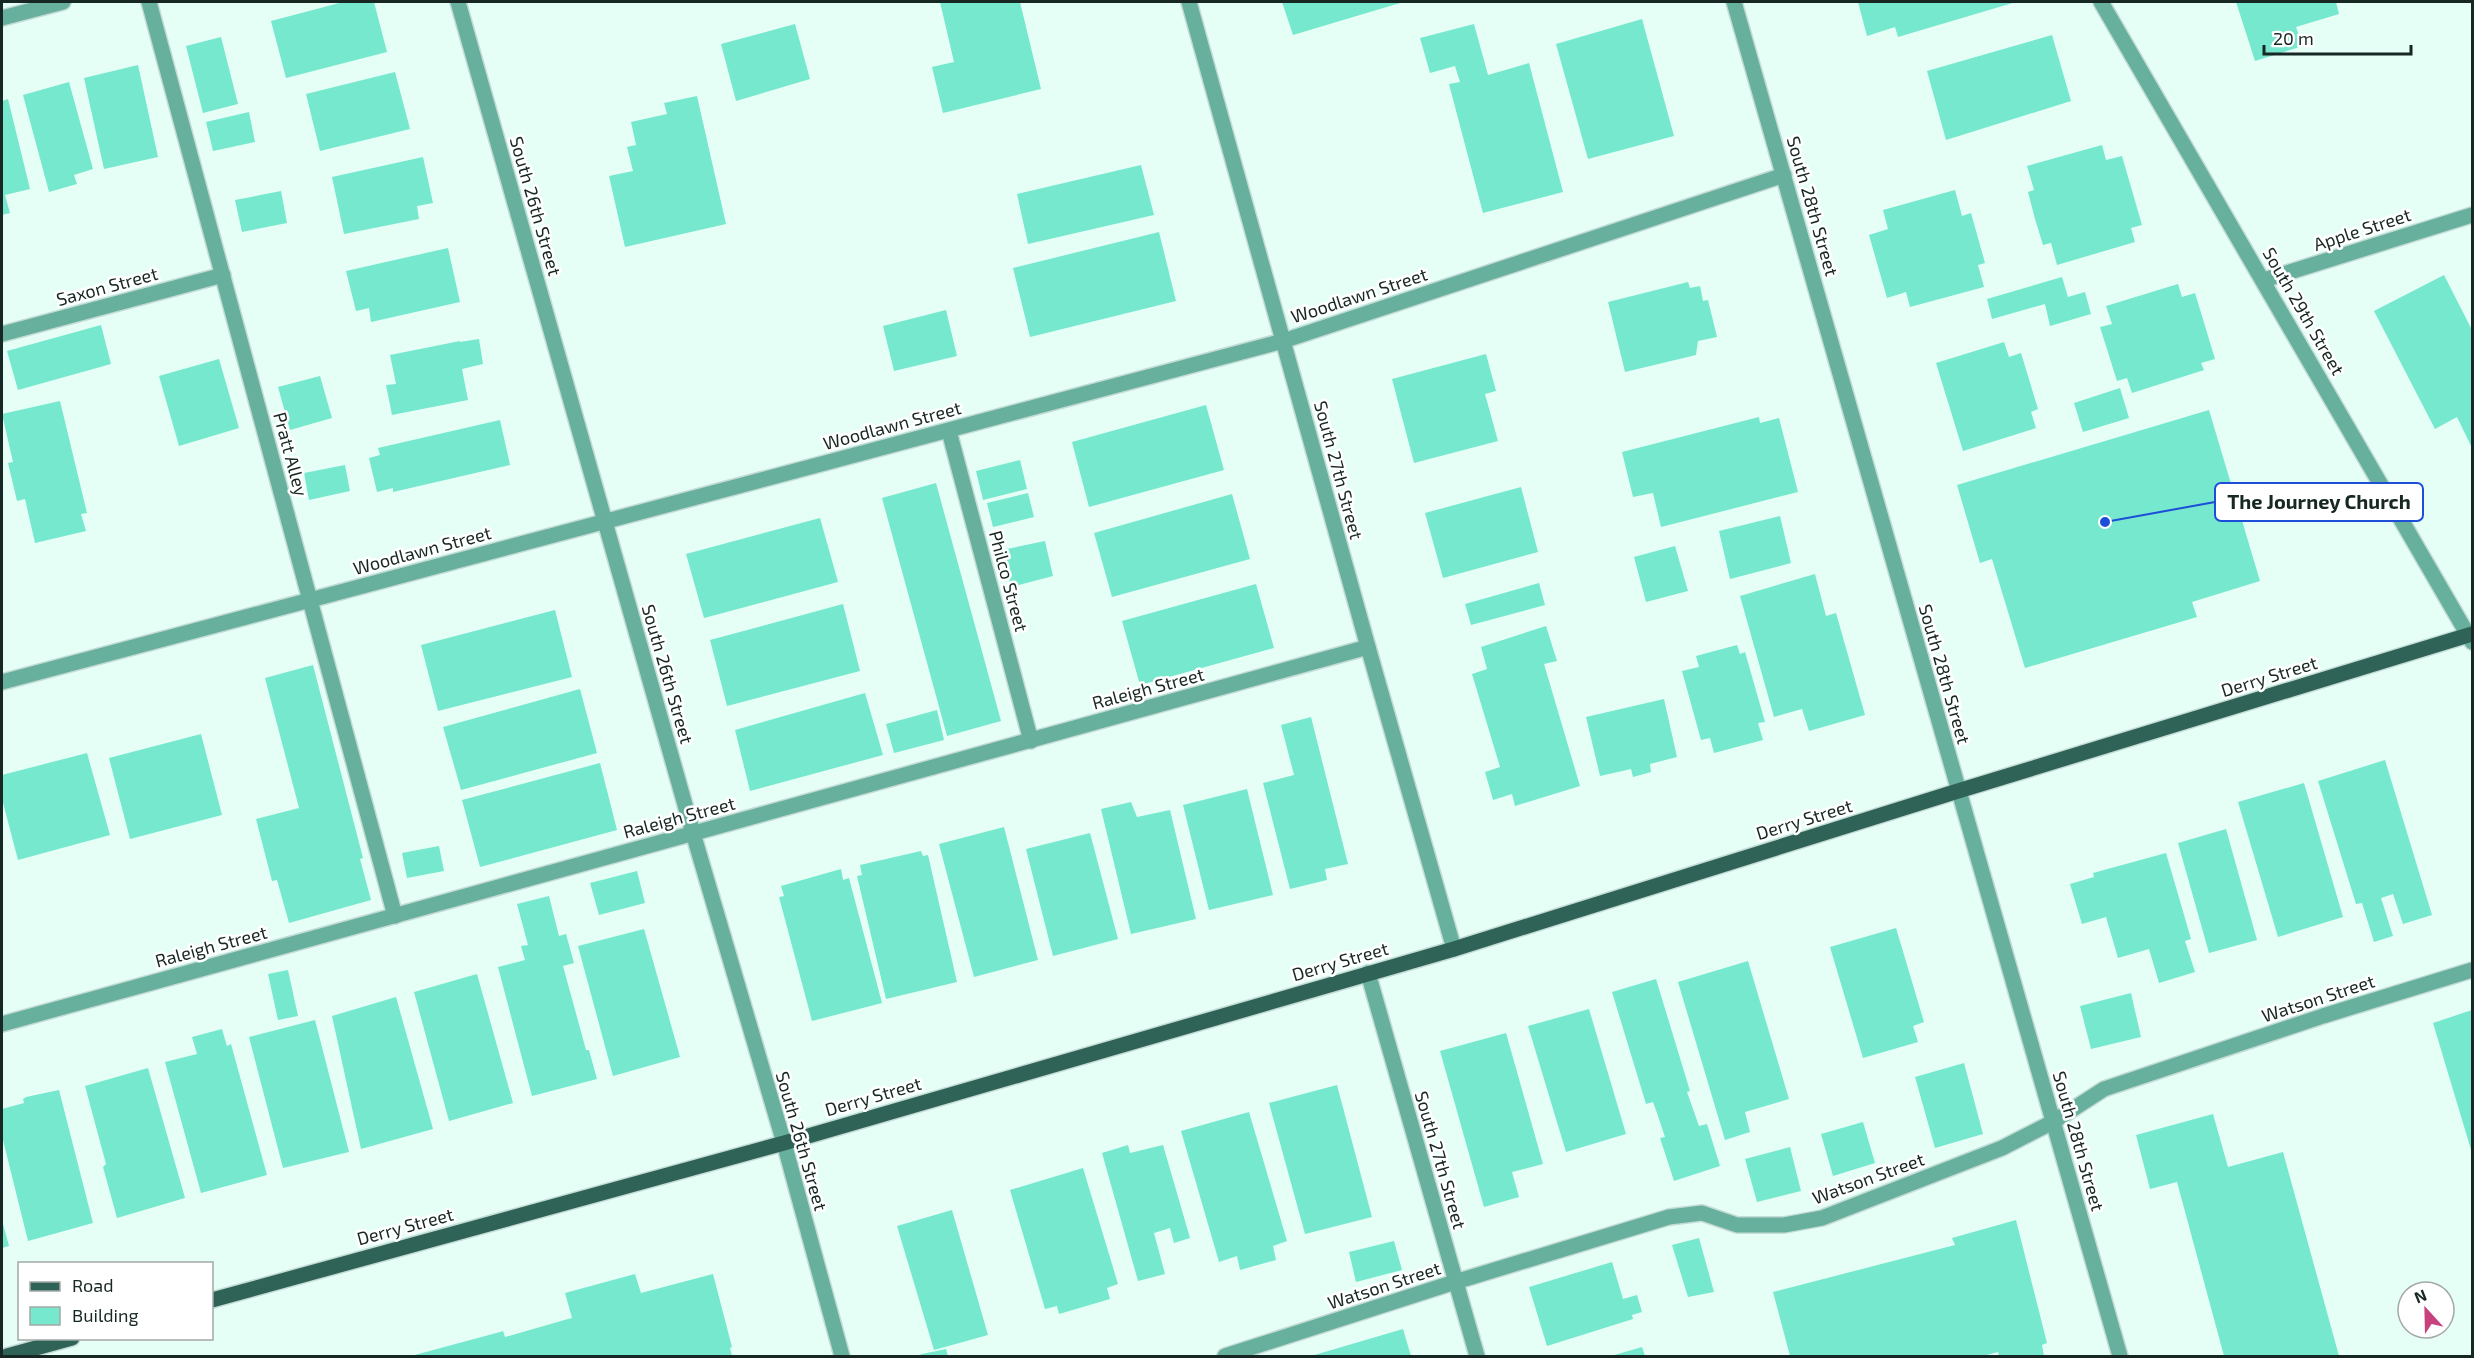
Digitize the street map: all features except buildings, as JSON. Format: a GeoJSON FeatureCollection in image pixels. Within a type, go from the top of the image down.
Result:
{"type":"FeatureCollection","features":[{"type":"Feature","properties":{"kind":"main road","name":"Derry Street"},"geometry":{"type":"LineString","coordinates":[[213,1300],[784,1143],[1454,949],[1958,791],[2471,637]]}},
{"type":"Feature","properties":{"kind":"main road"},"geometry":{"type":"LineString","coordinates":[[6,1356],[49,1351],[68,1340]]}},
{"type":"Feature","properties":{"kind":"street"},"geometry":{"type":"LineString","coordinates":[[2,18],[63,2]]}},
{"type":"Feature","properties":{"kind":"street","name":"Pratt Alley"},"geometry":{"type":"LineString","coordinates":[[149,2],[395,916]]}},
{"type":"Feature","properties":{"kind":"street","name":"South 26th Street"},"geometry":{"type":"LineString","coordinates":[[458,2],[693,833],[784,1143],[842,1356]]}},
{"type":"Feature","properties":{"kind":"street","name":"South 27th Street"},"geometry":{"type":"LineString","coordinates":[[1189,2],[1454,949]]}},
{"type":"Feature","properties":{"kind":"street","name":"South 28th Street"},"geometry":{"type":"LineString","coordinates":[[1734,2],[2120,1356]]}},
{"type":"Feature","properties":{"kind":"street","name":"South 29th Street"},"geometry":{"type":"LineString","coordinates":[[2101,2],[2471,637]]}},
{"type":"Feature","properties":{"kind":"street","name":"Woodlawn Street"},"geometry":{"type":"LineString","coordinates":[[2,682],[1283,341],[1784,175]]}},
{"type":"Feature","properties":{"kind":"street","name":"Apple Street"},"geometry":{"type":"LineString","coordinates":[[2264,280],[2472,215]]}},
{"type":"Feature","properties":{"kind":"street","name":"Saxon Street"},"geometry":{"type":"LineString","coordinates":[[2,334],[223,275]]}},
{"type":"Feature","properties":{"kind":"street","name":"Philco Street"},"geometry":{"type":"LineString","coordinates":[[949,430],[1031,741]]}},
{"type":"Feature","properties":{"kind":"street","name":"Raleigh Street"},"geometry":{"type":"LineString","coordinates":[[2,1024],[1368,648]]}},
{"type":"Feature","properties":{"kind":"street","name":"Watson Street"},"geometry":{"type":"LineString","coordinates":[[1225,1356],[1455,1282],[1669,1217],[1702,1213],[1737,1225],[1784,1225],[1822,1218],[2002,1148],[2054,1122],[2104,1089],[2323,1016],[2472,970]]}},
{"type":"Feature","properties":{"kind":"street","name":"South 27th Street"},"geometry":{"type":"LineString","coordinates":[[1368,973],[1477,1356]]}},
{"type":"Feature","properties":{"kind":"place","name":"The Journey Church"},"geometry":{"type":"Point","coordinates":[2105,522]}}]}
